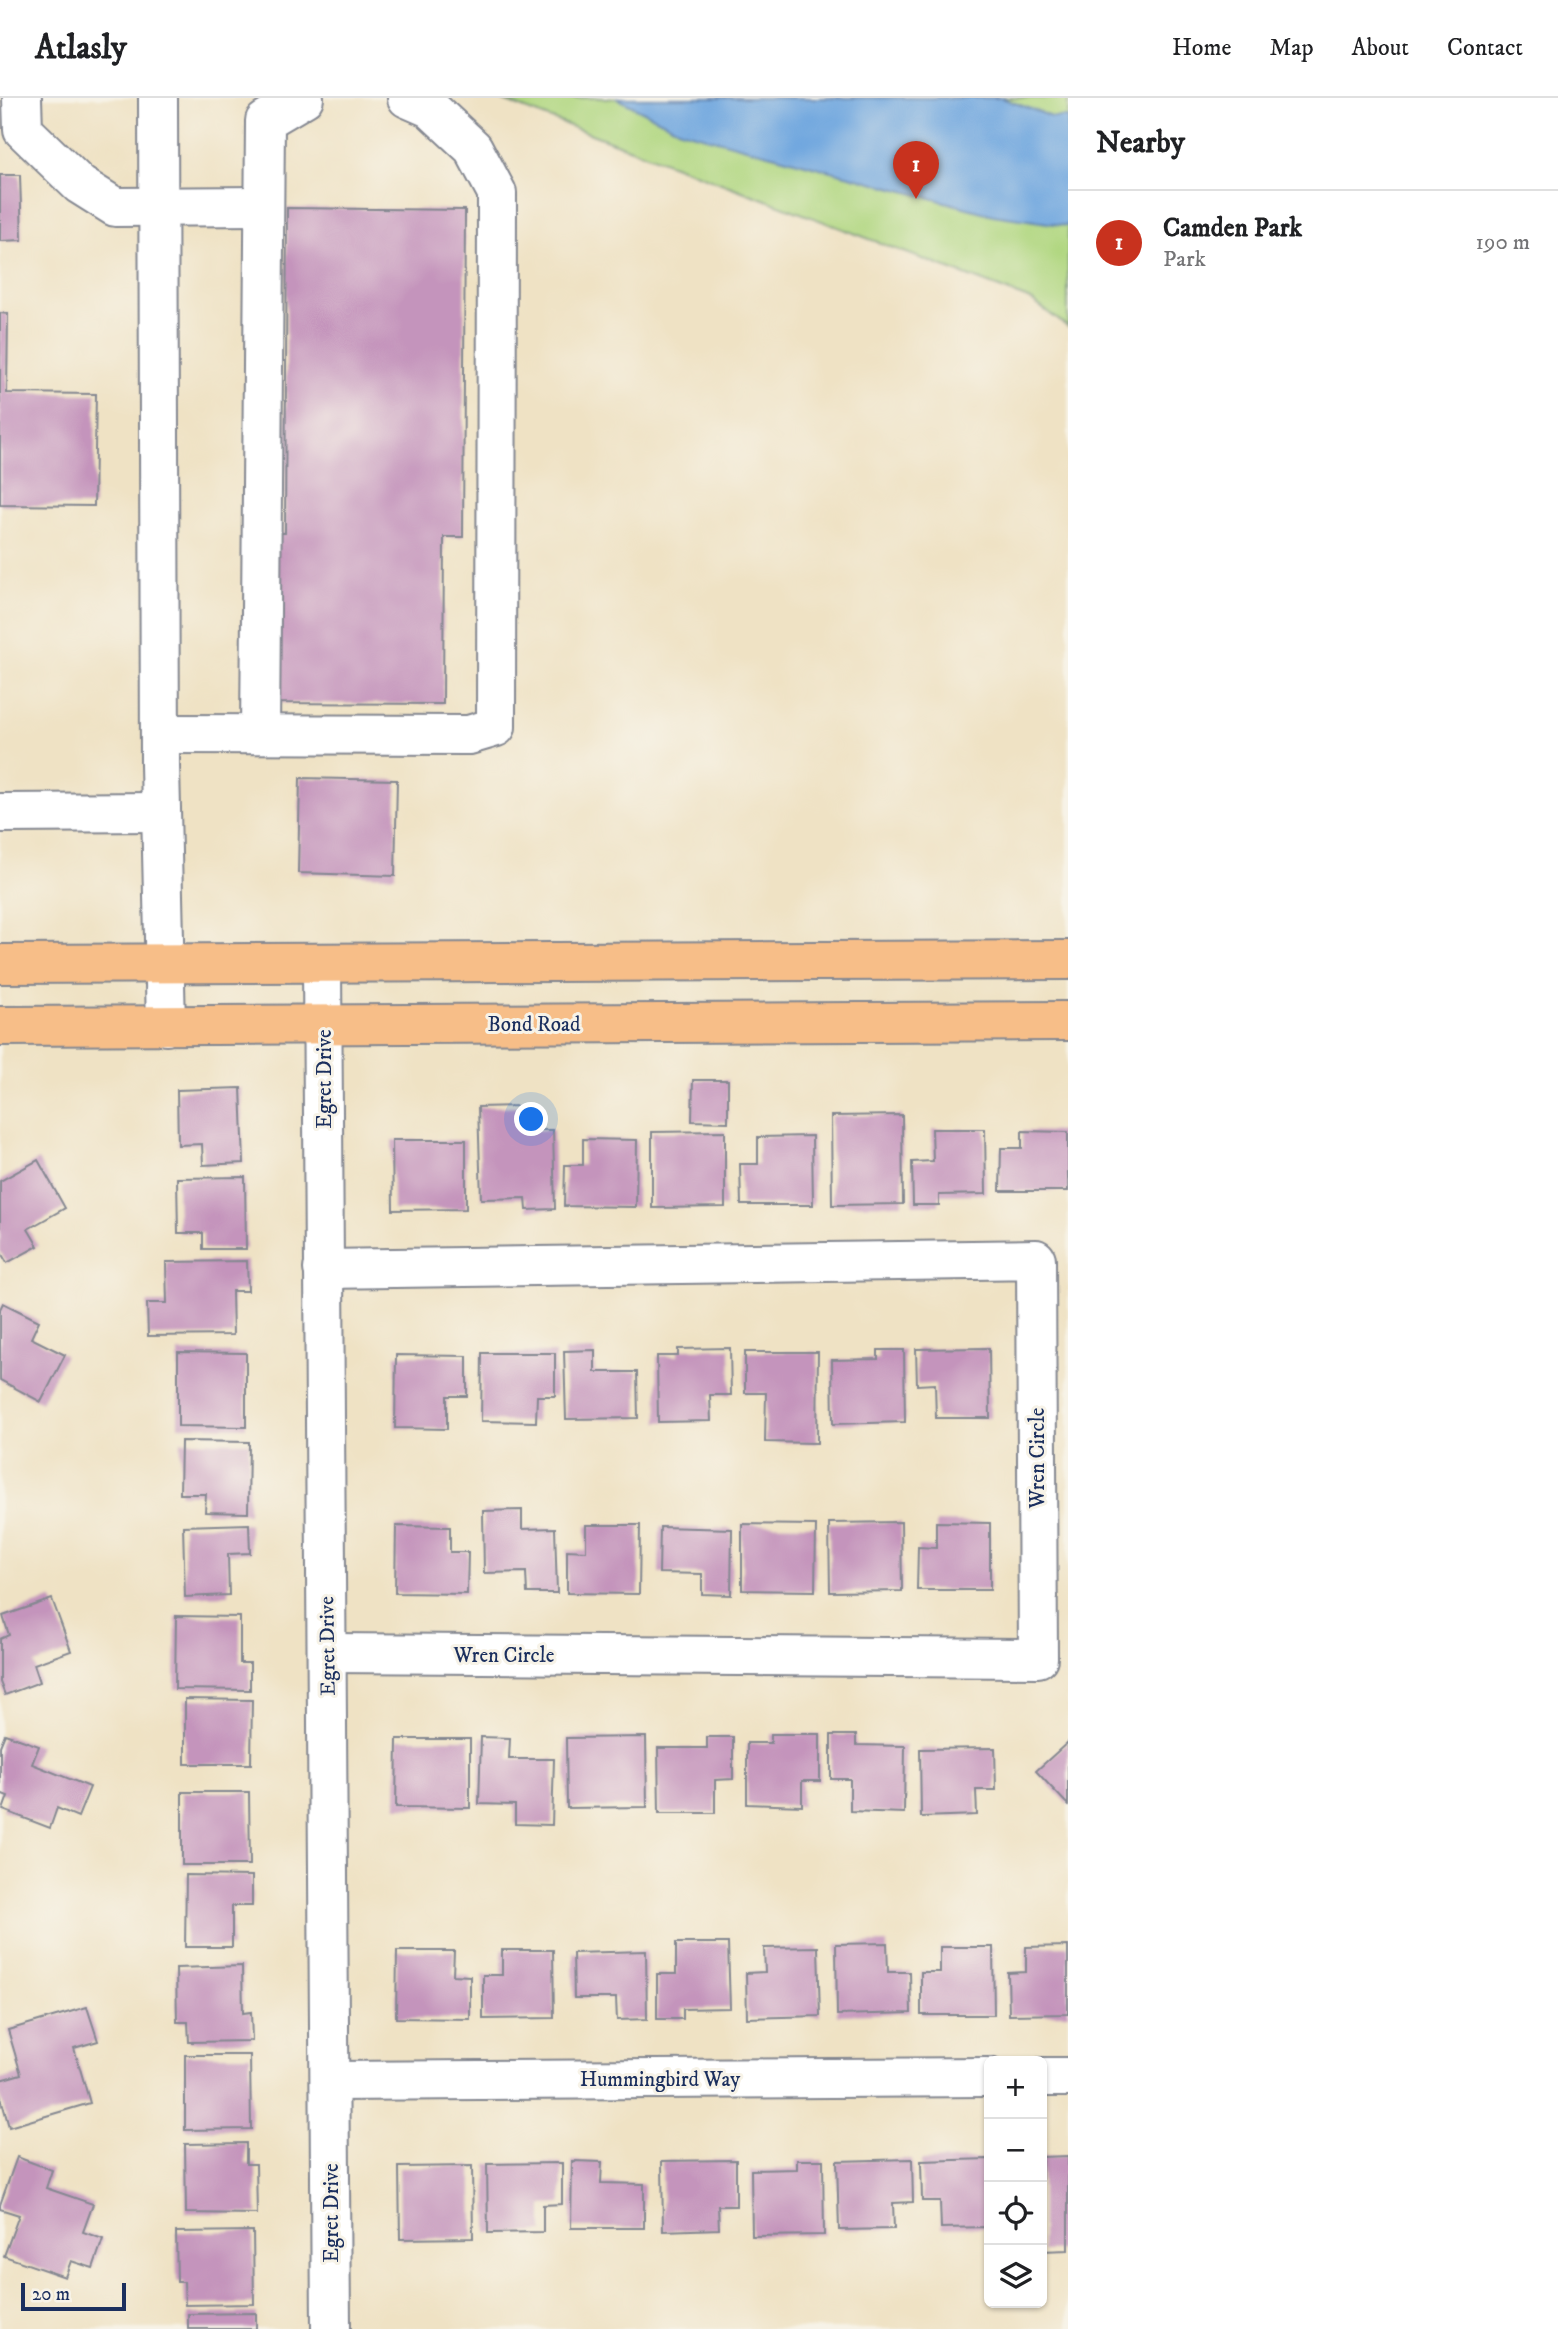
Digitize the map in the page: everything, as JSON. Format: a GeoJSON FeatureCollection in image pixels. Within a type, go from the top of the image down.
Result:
{"type":"FeatureCollection","features":[{"type":"Feature","properties":{"kind":"main road"},"geometry":{"type":"LineString","coordinates":[[0,964],[1068,960]]}},
{"type":"Feature","properties":{"kind":"main road","name":"Bond Road"},"geometry":{"type":"LineString","coordinates":[[0,1026],[1068,1021]]}},
{"type":"Feature","properties":{"kind":"street"},"geometry":{"type":"LineString","coordinates":[[22,98],[23,130],[80,185],[115,207],[264,206]]}},
{"type":"Feature","properties":{"kind":"street"},"geometry":{"type":"LineString","coordinates":[[158,98],[160,734],[166,1026]]}},
{"type":"Feature","properties":{"kind":"street"},"geometry":{"type":"LineString","coordinates":[[260,733],[265,121],[304,98]]}},
{"type":"Feature","properties":{"kind":"street"},"geometry":{"type":"LineString","coordinates":[[160,734],[469,735],[496,727],[497,193],[473,148],[430,108],[407,98]]}},
{"type":"Feature","properties":{"kind":"street"},"geometry":{"type":"LineString","coordinates":[[0,813],[162,812]]}},
{"type":"Feature","properties":{"kind":"street","name":"Egret Drive"},"geometry":{"type":"LineString","coordinates":[[322,963],[331,2329]]}},
{"type":"Feature","properties":{"kind":"street","name":"Wren Circle"},"geometry":{"type":"LineString","coordinates":[[323,1269],[1036,1259],[1038,1658],[327,1653]]}},
{"type":"Feature","properties":{"kind":"street","name":"Hummingbird Way"},"geometry":{"type":"LineString","coordinates":[[330,2081],[984,2077]]}},
{"type":"Feature","properties":{"kind":"street"},"geometry":{"type":"LineString","coordinates":[[1047,2077],[1068,2077]]}},
{"type":"Feature","properties":{"kind":"green space"},"geometry":{"type":"Polygon","coordinates":[[[496,98],[1068,98],[1068,327],[1031,300],[496,98]]]}},
{"type":"Feature","properties":{"kind":"water"},"geometry":{"type":"Polygon","coordinates":[[[616,98],[1002,98],[1052,117],[1068,117],[1068,226],[993,215],[680,130],[616,98]]]}},
{"type":"Feature","properties":{"kind":"building"},"geometry":{"type":"Polygon","coordinates":[[[0,175],[20,175],[22,240],[0,241],[0,175]]]}},
{"type":"Feature","properties":{"kind":"building"},"geometry":{"type":"Polygon","coordinates":[[[287,208],[465,210],[463,537],[444,537],[443,704],[265,703],[266,533],[285,533],[287,208]]]}},
{"type":"Feature","properties":{"kind":"building"},"geometry":{"type":"Polygon","coordinates":[[[0,313],[8,314],[7,393],[96,394],[94,506],[0,505],[0,313]]]}},
{"type":"Feature","properties":{"kind":"building"},"geometry":{"type":"Polygon","coordinates":[[[300,778],[397,780],[395,876],[298,873],[300,778]]]}},
{"type":"Feature","properties":{"kind":"building"},"geometry":{"type":"Polygon","coordinates":[[[693,1080],[728,1080],[728,1122],[692,1121],[693,1080]]]}},
{"type":"Feature","properties":{"kind":"building"},"geometry":{"type":"Polygon","coordinates":[[[241,1088],[244,1163],[203,1165],[202,1144],[178,1145],[177,1090],[241,1088]]]}},
{"type":"Feature","properties":{"kind":"building"},"geometry":{"type":"Polygon","coordinates":[[[523,1106],[523,1130],[553,1130],[555,1209],[527,1210],[526,1198],[481,1199],[478,1107],[523,1106]]]}},
{"type":"Feature","properties":{"kind":"building"},"geometry":{"type":"Polygon","coordinates":[[[902,1115],[903,1204],[832,1205],[831,1116],[902,1115]]]}},
{"type":"Feature","properties":{"kind":"building"},"geometry":{"type":"Polygon","coordinates":[[[932,1129],[985,1129],[986,1194],[939,1195],[939,1205],[913,1205],[912,1162],[933,1161],[932,1129]]]}},
{"type":"Feature","properties":{"kind":"building"},"geometry":{"type":"Polygon","coordinates":[[[725,1131],[725,1207],[652,1208],[652,1132],[725,1131]]]}},
{"type":"Feature","properties":{"kind":"building"},"geometry":{"type":"Polygon","coordinates":[[[1022,1131],[1068,1132],[1068,1191],[1000,1191],[1001,1148],[1022,1148],[1022,1131]]]}},
{"type":"Feature","properties":{"kind":"building"},"geometry":{"type":"Polygon","coordinates":[[[812,1136],[813,1205],[741,1205],[740,1164],[758,1164],[758,1137],[812,1136]]]}},
{"type":"Feature","properties":{"kind":"building"},"geometry":{"type":"Polygon","coordinates":[[[583,1139],[637,1140],[636,1207],[564,1206],[565,1165],[583,1165],[583,1139]]]}},
{"type":"Feature","properties":{"kind":"building"},"geometry":{"type":"Polygon","coordinates":[[[392,1140],[466,1140],[466,1209],[393,1210],[392,1140]]]}},
{"type":"Feature","properties":{"kind":"building"},"geometry":{"type":"Polygon","coordinates":[[[38,1160],[65,1208],[28,1229],[38,1246],[7,1263],[0,1251],[0,1181],[38,1160]]]}},
{"type":"Feature","properties":{"kind":"building"},"geometry":{"type":"Polygon","coordinates":[[[245,1177],[246,1249],[203,1249],[203,1233],[178,1233],[177,1178],[245,1177]]]}},
{"type":"Feature","properties":{"kind":"building"},"geometry":{"type":"Polygon","coordinates":[[[247,1261],[248,1291],[232,1291],[233,1335],[148,1336],[147,1303],[167,1303],[166,1262],[247,1261]]]}},
{"type":"Feature","properties":{"kind":"building"},"geometry":{"type":"Polygon","coordinates":[[[3,1303],[39,1321],[31,1338],[65,1355],[41,1402],[0,1380],[0,1309],[3,1303]]]}},
{"type":"Feature","properties":{"kind":"building"},"geometry":{"type":"Polygon","coordinates":[[[730,1348],[731,1395],[710,1395],[711,1421],[658,1422],[657,1356],[678,1356],[678,1349],[730,1348]]]}},
{"type":"Feature","properties":{"kind":"building"},"geometry":{"type":"Polygon","coordinates":[[[989,1348],[990,1418],[936,1418],[935,1384],[917,1385],[916,1349],[989,1348]]]}},
{"type":"Feature","properties":{"kind":"building"},"geometry":{"type":"Polygon","coordinates":[[[595,1350],[595,1372],[637,1372],[638,1418],[566,1419],[564,1351],[595,1350]]]}},
{"type":"Feature","properties":{"kind":"building"},"geometry":{"type":"Polygon","coordinates":[[[878,1350],[904,1350],[905,1422],[833,1424],[832,1360],[878,1359],[878,1350]]]}},
{"type":"Feature","properties":{"kind":"building"},"geometry":{"type":"Polygon","coordinates":[[[178,1352],[246,1353],[246,1427],[178,1426],[178,1352]]]}},
{"type":"Feature","properties":{"kind":"building"},"geometry":{"type":"Polygon","coordinates":[[[745,1352],[818,1352],[817,1443],[765,1442],[766,1393],[745,1393],[745,1352]]]}},
{"type":"Feature","properties":{"kind":"building"},"geometry":{"type":"Polygon","coordinates":[[[482,1353],[555,1353],[555,1396],[537,1396],[536,1422],[481,1421],[482,1353]]]}},
{"type":"Feature","properties":{"kind":"building"},"geometry":{"type":"Polygon","coordinates":[[[396,1355],[467,1356],[467,1396],[447,1396],[447,1429],[395,1428],[396,1355]]]}},
{"type":"Feature","properties":{"kind":"building"},"geometry":{"type":"Polygon","coordinates":[[[181,1441],[249,1442],[248,1513],[205,1512],[206,1494],[180,1494],[181,1441]]]}},
{"type":"Feature","properties":{"kind":"building"},"geometry":{"type":"Polygon","coordinates":[[[522,1510],[522,1529],[555,1528],[557,1593],[527,1593],[526,1572],[484,1573],[483,1511],[522,1510]]]}},
{"type":"Feature","properties":{"kind":"building"},"geometry":{"type":"Polygon","coordinates":[[[901,1522],[902,1591],[830,1592],[829,1523],[901,1522]]]}},
{"type":"Feature","properties":{"kind":"building"},"geometry":{"type":"Polygon","coordinates":[[[936,1522],[990,1523],[990,1590],[917,1590],[918,1547],[936,1548],[936,1522]]]}},
{"type":"Feature","properties":{"kind":"building"},"geometry":{"type":"Polygon","coordinates":[[[249,1524],[250,1553],[228,1554],[229,1595],[185,1597],[183,1526],[249,1524]]]}},
{"type":"Feature","properties":{"kind":"building"},"geometry":{"type":"Polygon","coordinates":[[[742,1524],[816,1525],[815,1591],[742,1590],[742,1524]]]}},
{"type":"Feature","properties":{"kind":"building"},"geometry":{"type":"Polygon","coordinates":[[[586,1525],[640,1525],[639,1594],[567,1593],[567,1550],[586,1551],[586,1525]]]}},
{"type":"Feature","properties":{"kind":"building"},"geometry":{"type":"Polygon","coordinates":[[[396,1526],[450,1527],[450,1552],[468,1552],[467,1594],[395,1593],[396,1526]]]}},
{"type":"Feature","properties":{"kind":"building"},"geometry":{"type":"Polygon","coordinates":[[[660,1527],[732,1529],[731,1595],[702,1594],[702,1574],[659,1573],[660,1527]]]}},
{"type":"Feature","properties":{"kind":"building"},"geometry":{"type":"Polygon","coordinates":[[[52,1599],[71,1651],[34,1664],[40,1682],[5,1695],[0,1682],[0,1639],[9,1635],[3,1616],[52,1599]]]}},
{"type":"Feature","properties":{"kind":"building"},"geometry":{"type":"Polygon","coordinates":[[[176,1616],[240,1617],[240,1663],[250,1663],[250,1690],[175,1689],[176,1616]]]}},
{"type":"Feature","properties":{"kind":"building"},"geometry":{"type":"Polygon","coordinates":[[[185,1699],[252,1700],[251,1764],[185,1764],[185,1699]]]}},
{"type":"Feature","properties":{"kind":"building"},"geometry":{"type":"Polygon","coordinates":[[[5,1734],[39,1746],[32,1764],[90,1787],[78,1817],[57,1808],[50,1828],[3,1810],[8,1796],[0,1793],[0,1746],[5,1734]]]}},
{"type":"Feature","properties":{"kind":"building"},"geometry":{"type":"Polygon","coordinates":[[[771,1734],[820,1734],[820,1781],[802,1781],[802,1806],[747,1804],[747,1743],[771,1743],[771,1734]]]}},
{"type":"Feature","properties":{"kind":"building"},"geometry":{"type":"Polygon","coordinates":[[[831,1735],[856,1735],[856,1745],[905,1746],[904,1813],[850,1811],[850,1779],[831,1779],[831,1735]]]}},
{"type":"Feature","properties":{"kind":"building"},"geometry":{"type":"Polygon","coordinates":[[[481,1737],[510,1738],[509,1759],[554,1759],[552,1825],[515,1824],[515,1805],[479,1804],[481,1737]]]}},
{"type":"Feature","properties":{"kind":"building"},"geometry":{"type":"Polygon","coordinates":[[[646,1737],[647,1807],[567,1808],[566,1738],[646,1737]]]}},
{"type":"Feature","properties":{"kind":"building"},"geometry":{"type":"Polygon","coordinates":[[[707,1737],[733,1737],[733,1779],[715,1780],[715,1813],[659,1813],[658,1748],[707,1748],[707,1737]]]}},
{"type":"Feature","properties":{"kind":"building"},"geometry":{"type":"Polygon","coordinates":[[[397,1739],[470,1739],[470,1808],[396,1807],[397,1739]]]}},
{"type":"Feature","properties":{"kind":"building"},"geometry":{"type":"Polygon","coordinates":[[[1068,1742],[1068,1805],[1036,1771],[1068,1742]]]}},
{"type":"Feature","properties":{"kind":"building"},"geometry":{"type":"Polygon","coordinates":[[[995,1748],[996,1790],[976,1790],[977,1815],[921,1817],[920,1749],[995,1748]]]}},
{"type":"Feature","properties":{"kind":"building"},"geometry":{"type":"Polygon","coordinates":[[[182,1792],[249,1792],[250,1865],[182,1865],[182,1792]]]}},
{"type":"Feature","properties":{"kind":"building"},"geometry":{"type":"Polygon","coordinates":[[[186,1875],[252,1876],[252,1906],[232,1906],[232,1947],[185,1947],[186,1875]]]}},
{"type":"Feature","properties":{"kind":"building"},"geometry":{"type":"Polygon","coordinates":[[[676,1943],[728,1943],[730,2008],[683,2009],[683,2019],[657,2019],[657,1974],[676,1974],[676,1943]]]}},
{"type":"Feature","properties":{"kind":"building"},"geometry":{"type":"Polygon","coordinates":[[[887,1943],[888,1972],[910,1972],[911,2013],[837,2015],[836,1944],[887,1943]]]}},
{"type":"Feature","properties":{"kind":"building"},"geometry":{"type":"Polygon","coordinates":[[[1068,1946],[1068,2014],[1009,2015],[1008,1973],[1026,1972],[1026,1947],[1068,1946]]]}},
{"type":"Feature","properties":{"kind":"building"},"geometry":{"type":"Polygon","coordinates":[[[818,1947],[820,2016],[747,2018],[746,1973],[765,1972],[764,1948],[818,1947]]]}},
{"type":"Feature","properties":{"kind":"building"},"geometry":{"type":"Polygon","coordinates":[[[940,1947],[993,1947],[994,2015],[921,2015],[921,1972],[940,1972],[940,1947]]]}},
{"type":"Feature","properties":{"kind":"building"},"geometry":{"type":"Polygon","coordinates":[[[502,1950],[553,1950],[554,2018],[483,2019],[483,1975],[502,1975],[502,1950]]]}},
{"type":"Feature","properties":{"kind":"building"},"geometry":{"type":"Polygon","coordinates":[[[397,1951],[454,1951],[453,1975],[470,1976],[470,2019],[396,2018],[397,1951]]]}},
{"type":"Feature","properties":{"kind":"building"},"geometry":{"type":"Polygon","coordinates":[[[646,1951],[647,2019],[617,2020],[616,1998],[574,1998],[573,1953],[646,1951]]]}},
{"type":"Feature","properties":{"kind":"building"},"geometry":{"type":"Polygon","coordinates":[[[242,1966],[243,2013],[251,2012],[252,2041],[189,2042],[188,2022],[177,2022],[176,1968],[242,1966]]]}},
{"type":"Feature","properties":{"kind":"building"},"geometry":{"type":"Polygon","coordinates":[[[87,2007],[98,2041],[74,2048],[90,2103],[9,2127],[0,2094],[0,2080],[21,2074],[8,2030],[87,2007]]]}},
{"type":"Feature","properties":{"kind":"building"},"geometry":{"type":"Polygon","coordinates":[[[185,2055],[250,2055],[251,2129],[185,2130],[185,2055]]]}},
{"type":"Feature","properties":{"kind":"building"},"geometry":{"type":"Polygon","coordinates":[[[246,2143],[246,2164],[256,2164],[257,2214],[186,2213],[185,2144],[246,2143]]]}},
{"type":"Feature","properties":{"kind":"building"},"geometry":{"type":"Polygon","coordinates":[[[1068,2156],[1068,2250],[1047,2251],[1047,2157],[1068,2156]]]}},
{"type":"Feature","properties":{"kind":"building"},"geometry":{"type":"Polygon","coordinates":[[[17,2157],[52,2170],[46,2188],[93,2204],[83,2232],[103,2239],[93,2268],[71,2261],[65,2277],[4,2256],[19,2215],[0,2209],[0,2205],[17,2157]]]}},
{"type":"Feature","properties":{"kind":"building"},"geometry":{"type":"Polygon","coordinates":[[[912,2159],[913,2202],[893,2203],[894,2229],[839,2230],[837,2161],[912,2159]]]}},
{"type":"Feature","properties":{"kind":"building"},"geometry":{"type":"Polygon","coordinates":[[[984,2159],[984,2227],[941,2228],[940,2201],[922,2201],[921,2161],[984,2159]]]}},
{"type":"Feature","properties":{"kind":"building"},"geometry":{"type":"Polygon","coordinates":[[[736,2160],[736,2206],[718,2206],[719,2229],[663,2231],[662,2161],[736,2160]]]}},
{"type":"Feature","properties":{"kind":"building"},"geometry":{"type":"Polygon","coordinates":[[[797,2160],[823,2160],[824,2235],[752,2236],[751,2170],[797,2169],[797,2160]]]}},
{"type":"Feature","properties":{"kind":"building"},"geometry":{"type":"Polygon","coordinates":[[[572,2161],[602,2162],[601,2183],[644,2184],[644,2228],[571,2228],[572,2161]]]}},
{"type":"Feature","properties":{"kind":"building"},"geometry":{"type":"Polygon","coordinates":[[[562,2163],[562,2204],[543,2205],[543,2232],[488,2233],[487,2164],[562,2163]]]}},
{"type":"Feature","properties":{"kind":"building"},"geometry":{"type":"Polygon","coordinates":[[[472,2166],[473,2238],[400,2239],[399,2167],[472,2166]]]}},
{"type":"Feature","properties":{"kind":"building"},"geometry":{"type":"Polygon","coordinates":[[[253,2231],[254,2304],[185,2305],[184,2282],[177,2282],[176,2232],[253,2231]]]}},
{"type":"Feature","properties":{"kind":"building"},"geometry":{"type":"Polygon","coordinates":[[[256,2313],[256,2329],[188,2329],[188,2314],[256,2313]]]}},
{"type":"Feature","properties":{"kind":"place","name":"Camden Park"},"geometry":{"type":"Point","coordinates":[916,199]}}]}
